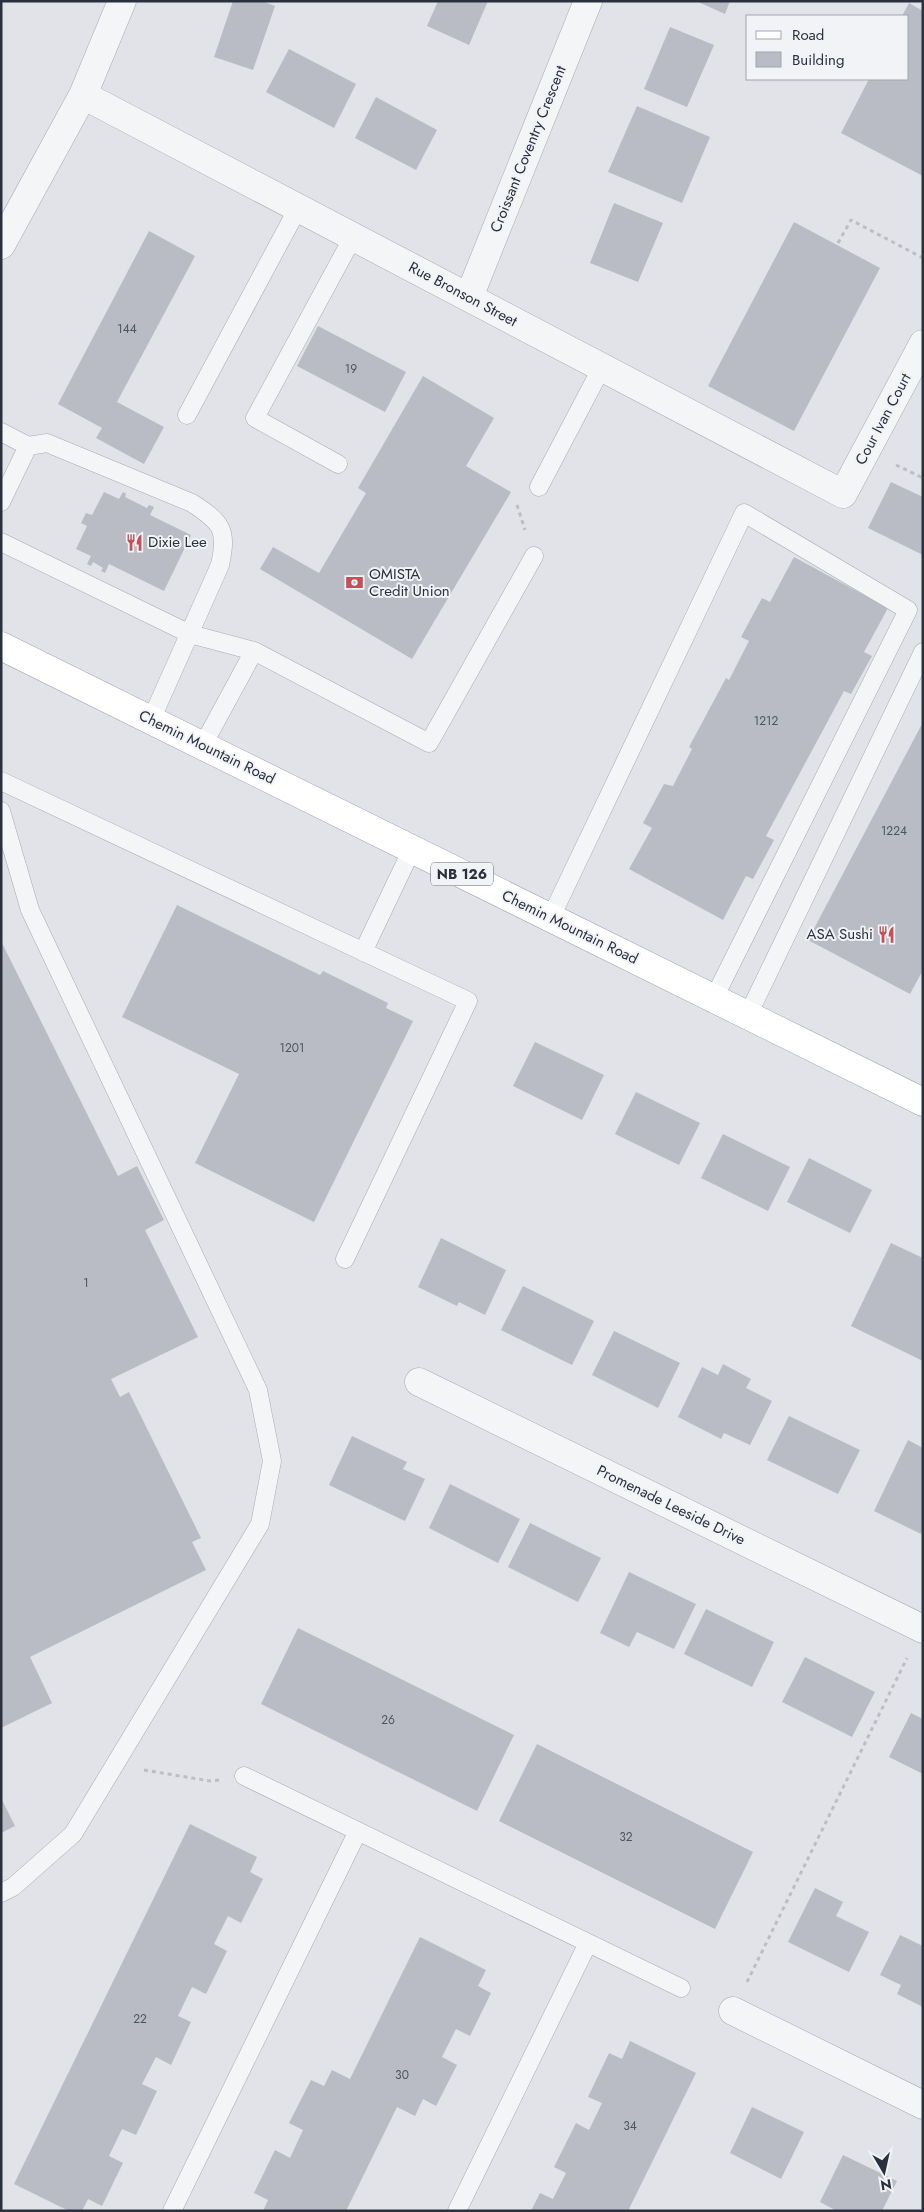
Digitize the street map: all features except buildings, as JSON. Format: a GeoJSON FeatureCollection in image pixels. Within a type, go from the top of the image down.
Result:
{"type":"FeatureCollection","features":[{"type":"Feature","properties":{"kind":"main road","name":"Chemin Mountain Road"},"geometry":{"type":"LineString","coordinates":[[1,646],[923,1102]]}},
{"type":"Feature","properties":{"kind":"street"},"geometry":{"type":"LineString","coordinates":[[1,245],[83,95],[122,1]]}},
{"type":"Feature","properties":{"kind":"street","name":"Croissant Coventry Crescent"},"geometry":{"type":"LineString","coordinates":[[469,297],[588,1]]}},
{"type":"Feature","properties":{"kind":"street","name":"Rue Bronson Street"},"geometry":{"type":"LineString","coordinates":[[83,95],[843,494]]}},
{"type":"Feature","properties":{"kind":"street","name":"Cour Ivan Court"},"geometry":{"type":"LineString","coordinates":[[843,494],[923,344]]}},
{"type":"Feature","properties":{"kind":"street","name":"Promenade Leeside Drive"},"geometry":{"type":"LineString","coordinates":[[419,1382],[922,1629]]}},
{"type":"Feature","properties":{"kind":"street"},"geometry":{"type":"LineString","coordinates":[[733,2010],[923,2105]]}},
{"type":"Feature","properties":{"kind":"lane"},"geometry":{"type":"LineString","coordinates":[[187,415],[298,208]]}},
{"type":"Feature","properties":{"kind":"lane"},"geometry":{"type":"LineString","coordinates":[[338,464],[255,418],[353,237]]}},
{"type":"Feature","properties":{"kind":"lane"},"geometry":{"type":"LineString","coordinates":[[539,487],[602,367]]}},
{"type":"Feature","properties":{"kind":"lane"},"geometry":{"type":"LineString","coordinates":[[1,432],[28,446],[47,442],[192,503],[209,514],[220,526],[225,543],[220,565],[151,720]]}},
{"type":"Feature","properties":{"kind":"lane"},"geometry":{"type":"LineString","coordinates":[[1,502],[28,446]]}},
{"type":"Feature","properties":{"kind":"lane"},"geometry":{"type":"LineString","coordinates":[[551,918],[744,513],[908,610],[714,998]]}},
{"type":"Feature","properties":{"kind":"lane"},"geometry":{"type":"LineString","coordinates":[[1,542],[190,634],[254,652],[429,743],[534,556]]}},
{"type":"Feature","properties":{"kind":"lane"},"geometry":{"type":"LineString","coordinates":[[203,745],[254,652]]}},
{"type":"Feature","properties":{"kind":"lane"},"geometry":{"type":"LineString","coordinates":[[748,1015],[923,652]]}},
{"type":"Feature","properties":{"kind":"lane"},"geometry":{"type":"LineString","coordinates":[[1,781],[468,1002],[345,1259]]}},
{"type":"Feature","properties":{"kind":"lane"},"geometry":{"type":"LineString","coordinates":[[1,810],[30,910],[258,1390],[272,1461],[260,1524],[73,1834],[13,1887],[1,1894]]}},
{"type":"Feature","properties":{"kind":"lane"},"geometry":{"type":"LineString","coordinates":[[363,952],[412,849]]}},
{"type":"Feature","properties":{"kind":"lane"},"geometry":{"type":"LineString","coordinates":[[244,1776],[681,1988]]}},
{"type":"Feature","properties":{"kind":"lane"},"geometry":{"type":"LineString","coordinates":[[172,2211],[358,1831]]}},
{"type":"Feature","properties":{"kind":"lane"},"geometry":{"type":"LineString","coordinates":[[457,2211],[588,1943]]}},
{"type":"Feature","properties":{"kind":"path"},"geometry":{"type":"LineString","coordinates":[[838,244],[851,220],[923,258]]}},
{"type":"Feature","properties":{"kind":"path"},"geometry":{"type":"LineString","coordinates":[[534,556],[514,497],[539,487]]}},
{"type":"Feature","properties":{"kind":"path"},"geometry":{"type":"LineString","coordinates":[[733,2010],[922,1629]]}},
{"type":"Feature","properties":{"kind":"path"},"geometry":{"type":"LineString","coordinates":[[114,1765],[210,1781],[244,1776]]}},
{"type":"Feature","properties":{"kind":"place","name":"Dixie Lee"},"geometry":{"type":"Point","coordinates":[134,542]}},
{"type":"Feature","properties":{"kind":"place","name":"OMISTA Credit Union"},"geometry":{"type":"Point","coordinates":[355,583]}},
{"type":"Feature","properties":{"kind":"place","name":"ASA Sushi"},"geometry":{"type":"Point","coordinates":[887,934]}}]}
